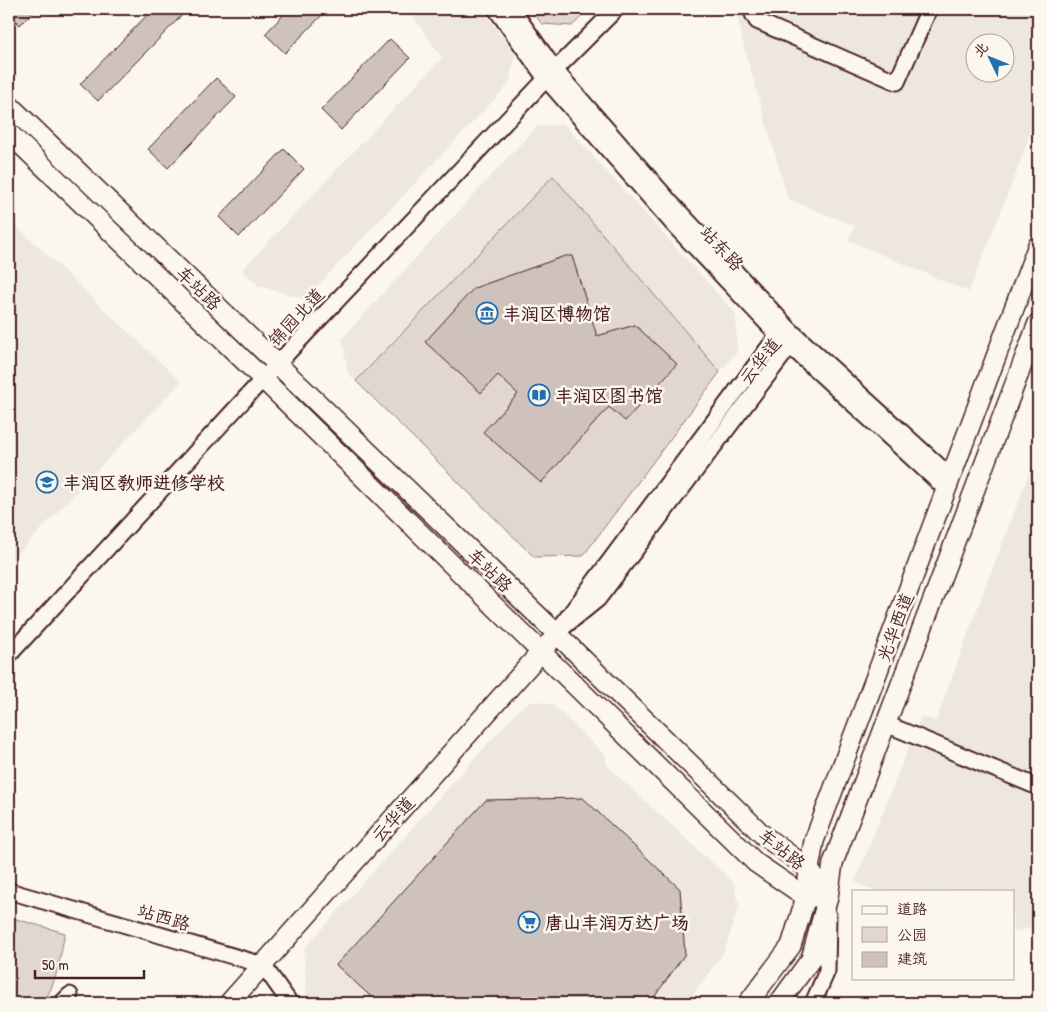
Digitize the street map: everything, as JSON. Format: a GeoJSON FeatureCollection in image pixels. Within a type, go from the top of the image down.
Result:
{"type":"FeatureCollection","features":[{"type":"Feature","properties":{"kind":"main road","name":"车站路"},"geometry":{"type":"LineString","coordinates":[[9,105],[764,836],[809,869],[828,896]]}},
{"type":"Feature","properties":{"kind":"main road","name":"车站路"},"geometry":{"type":"LineString","coordinates":[[9,133],[263,379],[756,863],[806,897],[828,896]]}},
{"type":"Feature","properties":{"kind":"main road","name":"光华西道"},"geometry":{"type":"LineString","coordinates":[[748,1003],[791,946],[806,897],[814,841],[1038,244]]}},
{"type":"Feature","properties":{"kind":"main road","name":"光华西道"},"geometry":{"type":"LineString","coordinates":[[778,1003],[811,959],[828,896],[833,863],[1038,322]]}},
{"type":"Feature","properties":{"kind":"main road"},"geometry":{"type":"LineString","coordinates":[[957,457],[987,457]]}},
{"type":"Feature","properties":{"kind":"main road","name":"云华道"},"geometry":{"type":"LineString","coordinates":[[229,1003],[541,653],[556,633]]}},
{"type":"Feature","properties":{"kind":"street","name":"站东路"},"geometry":{"type":"LineString","coordinates":[[496,9],[551,74],[670,202],[786,337],[949,484]]}},
{"type":"Feature","properties":{"kind":"street","name":"站东路"},"geometry":{"type":"LineString","coordinates":[[512,9],[551,74]]}},
{"type":"Feature","properties":{"kind":"street","name":"锦园北道"},"geometry":{"type":"LineString","coordinates":[[9,655],[277,364],[551,74],[616,9]]}},
{"type":"Feature","properties":{"kind":"street"},"geometry":{"type":"LineString","coordinates":[[755,9],[753,14],[758,22],[897,82],[929,9]]}},
{"type":"Feature","properties":{"kind":"street","name":"云华道"},"geometry":{"type":"LineString","coordinates":[[556,633],[786,337]]}},
{"type":"Feature","properties":{"kind":"street"},"geometry":{"type":"LineString","coordinates":[[886,724],[1038,788]]}},
{"type":"Feature","properties":{"kind":"street","name":"站西路"},"geometry":{"type":"LineString","coordinates":[[9,891],[263,965]]}},
{"type":"Feature","properties":{"kind":"street"},"geometry":{"type":"LineString","coordinates":[[813,1003],[827,971],[828,896]]}},
{"type":"Feature","properties":{"kind":"street"},"geometry":{"type":"LineString","coordinates":[[263,965],[290,1003]]}},
{"type":"Feature","properties":{"kind":"shaded area"},"geometry":{"type":"Polygon","coordinates":[[[408,9],[483,9],[515,55],[509,84],[305,299],[259,286],[242,270],[442,58],[408,9]]]}},
{"type":"Feature","properties":{"kind":"shaded area"},"geometry":{"type":"Polygon","coordinates":[[[736,9],[1038,9],[1038,108],[1020,163],[969,292],[848,240],[855,226],[788,199],[744,47],[736,9]]]}},
{"type":"Feature","properties":{"kind":"shaded area"},"geometry":{"type":"Polygon","coordinates":[[[564,124],[736,314],[737,352],[720,372],[553,176],[356,381],[348,374],[342,338],[537,126],[564,124]]]}},
{"type":"Feature","properties":{"kind":"shaded area","name":"丰润区教师进修学校"},"geometry":{"type":"Polygon","coordinates":[[[9,219],[181,382],[9,563],[9,219]]]}},
{"type":"Feature","properties":{"kind":"shaded area"},"geometry":{"type":"Polygon","coordinates":[[[1038,451],[1038,934],[1028,928],[1014,933],[1014,890],[873,890],[855,882],[921,716],[936,721],[1038,451]]]}},
{"type":"Feature","properties":{"kind":"shaded area","name":"唐山丰润万达广场"},"geometry":{"type":"Polygon","coordinates":[[[530,702],[553,705],[605,755],[608,767],[734,883],[739,906],[724,952],[687,1003],[316,1003],[306,994],[304,949],[520,708],[530,702]]]}},
{"type":"Feature","properties":{"kind":"green space"},"geometry":{"type":"Polygon","coordinates":[[[530,9],[589,9],[572,26],[542,24],[530,9]]]}},
{"type":"Feature","properties":{"kind":"green space"},"geometry":{"type":"Polygon","coordinates":[[[553,176],[720,372],[583,556],[534,557],[356,381],[553,176]]]}},
{"type":"Feature","properties":{"kind":"green space"},"geometry":{"type":"Polygon","coordinates":[[[9,917],[65,933],[55,979],[42,1003],[9,1003],[9,917]]]}},
{"type":"Feature","properties":{"kind":"building"},"geometry":{"type":"Polygon","coordinates":[[[9,9],[36,9],[20,25],[9,14],[9,9]]]}},
{"type":"Feature","properties":{"kind":"building"},"geometry":{"type":"Polygon","coordinates":[[[153,9],[188,9],[98,101],[80,84],[153,9]]]}},
{"type":"Feature","properties":{"kind":"building"},"geometry":{"type":"Polygon","coordinates":[[[289,9],[328,9],[285,53],[265,34],[289,9]]]}},
{"type":"Feature","properties":{"kind":"building"},"geometry":{"type":"Polygon","coordinates":[[[390,39],[410,58],[341,130],[321,110],[390,39]]]}},
{"type":"Feature","properties":{"kind":"building"},"geometry":{"type":"Polygon","coordinates":[[[216,78],[236,97],[168,168],[148,149],[216,78]]]}},
{"type":"Feature","properties":{"kind":"building"},"geometry":{"type":"Polygon","coordinates":[[[284,149],[304,169],[239,237],[219,217],[284,149]]]}},
{"type":"Feature","properties":{"kind":"building"},"geometry":{"type":"Polygon","coordinates":[[[565,256],[572,256],[597,336],[635,325],[677,364],[625,421],[609,407],[541,483],[483,432],[518,394],[498,375],[481,393],[425,342],[474,288],[565,256]]]}},
{"type":"Feature","properties":{"kind":"building","name":"唐山丰润万达广场"},"geometry":{"type":"Polygon","coordinates":[[[583,798],[680,889],[685,954],[650,1003],[378,1003],[336,965],[486,800],[583,798]]]}},
{"type":"Feature","properties":{"kind":"place","name":"丰润区博物馆"},"geometry":{"type":"Point","coordinates":[487,313]}},
{"type":"Feature","properties":{"kind":"place","name":"丰润区图书馆"},"geometry":{"type":"Point","coordinates":[539,395]}},
{"type":"Feature","properties":{"kind":"place","name":"丰润区教师进修学校"},"geometry":{"type":"Point","coordinates":[47,482]}},
{"type":"Feature","properties":{"kind":"place","name":"唐山丰润万达广场"},"geometry":{"type":"Point","coordinates":[529,922]}}]}
